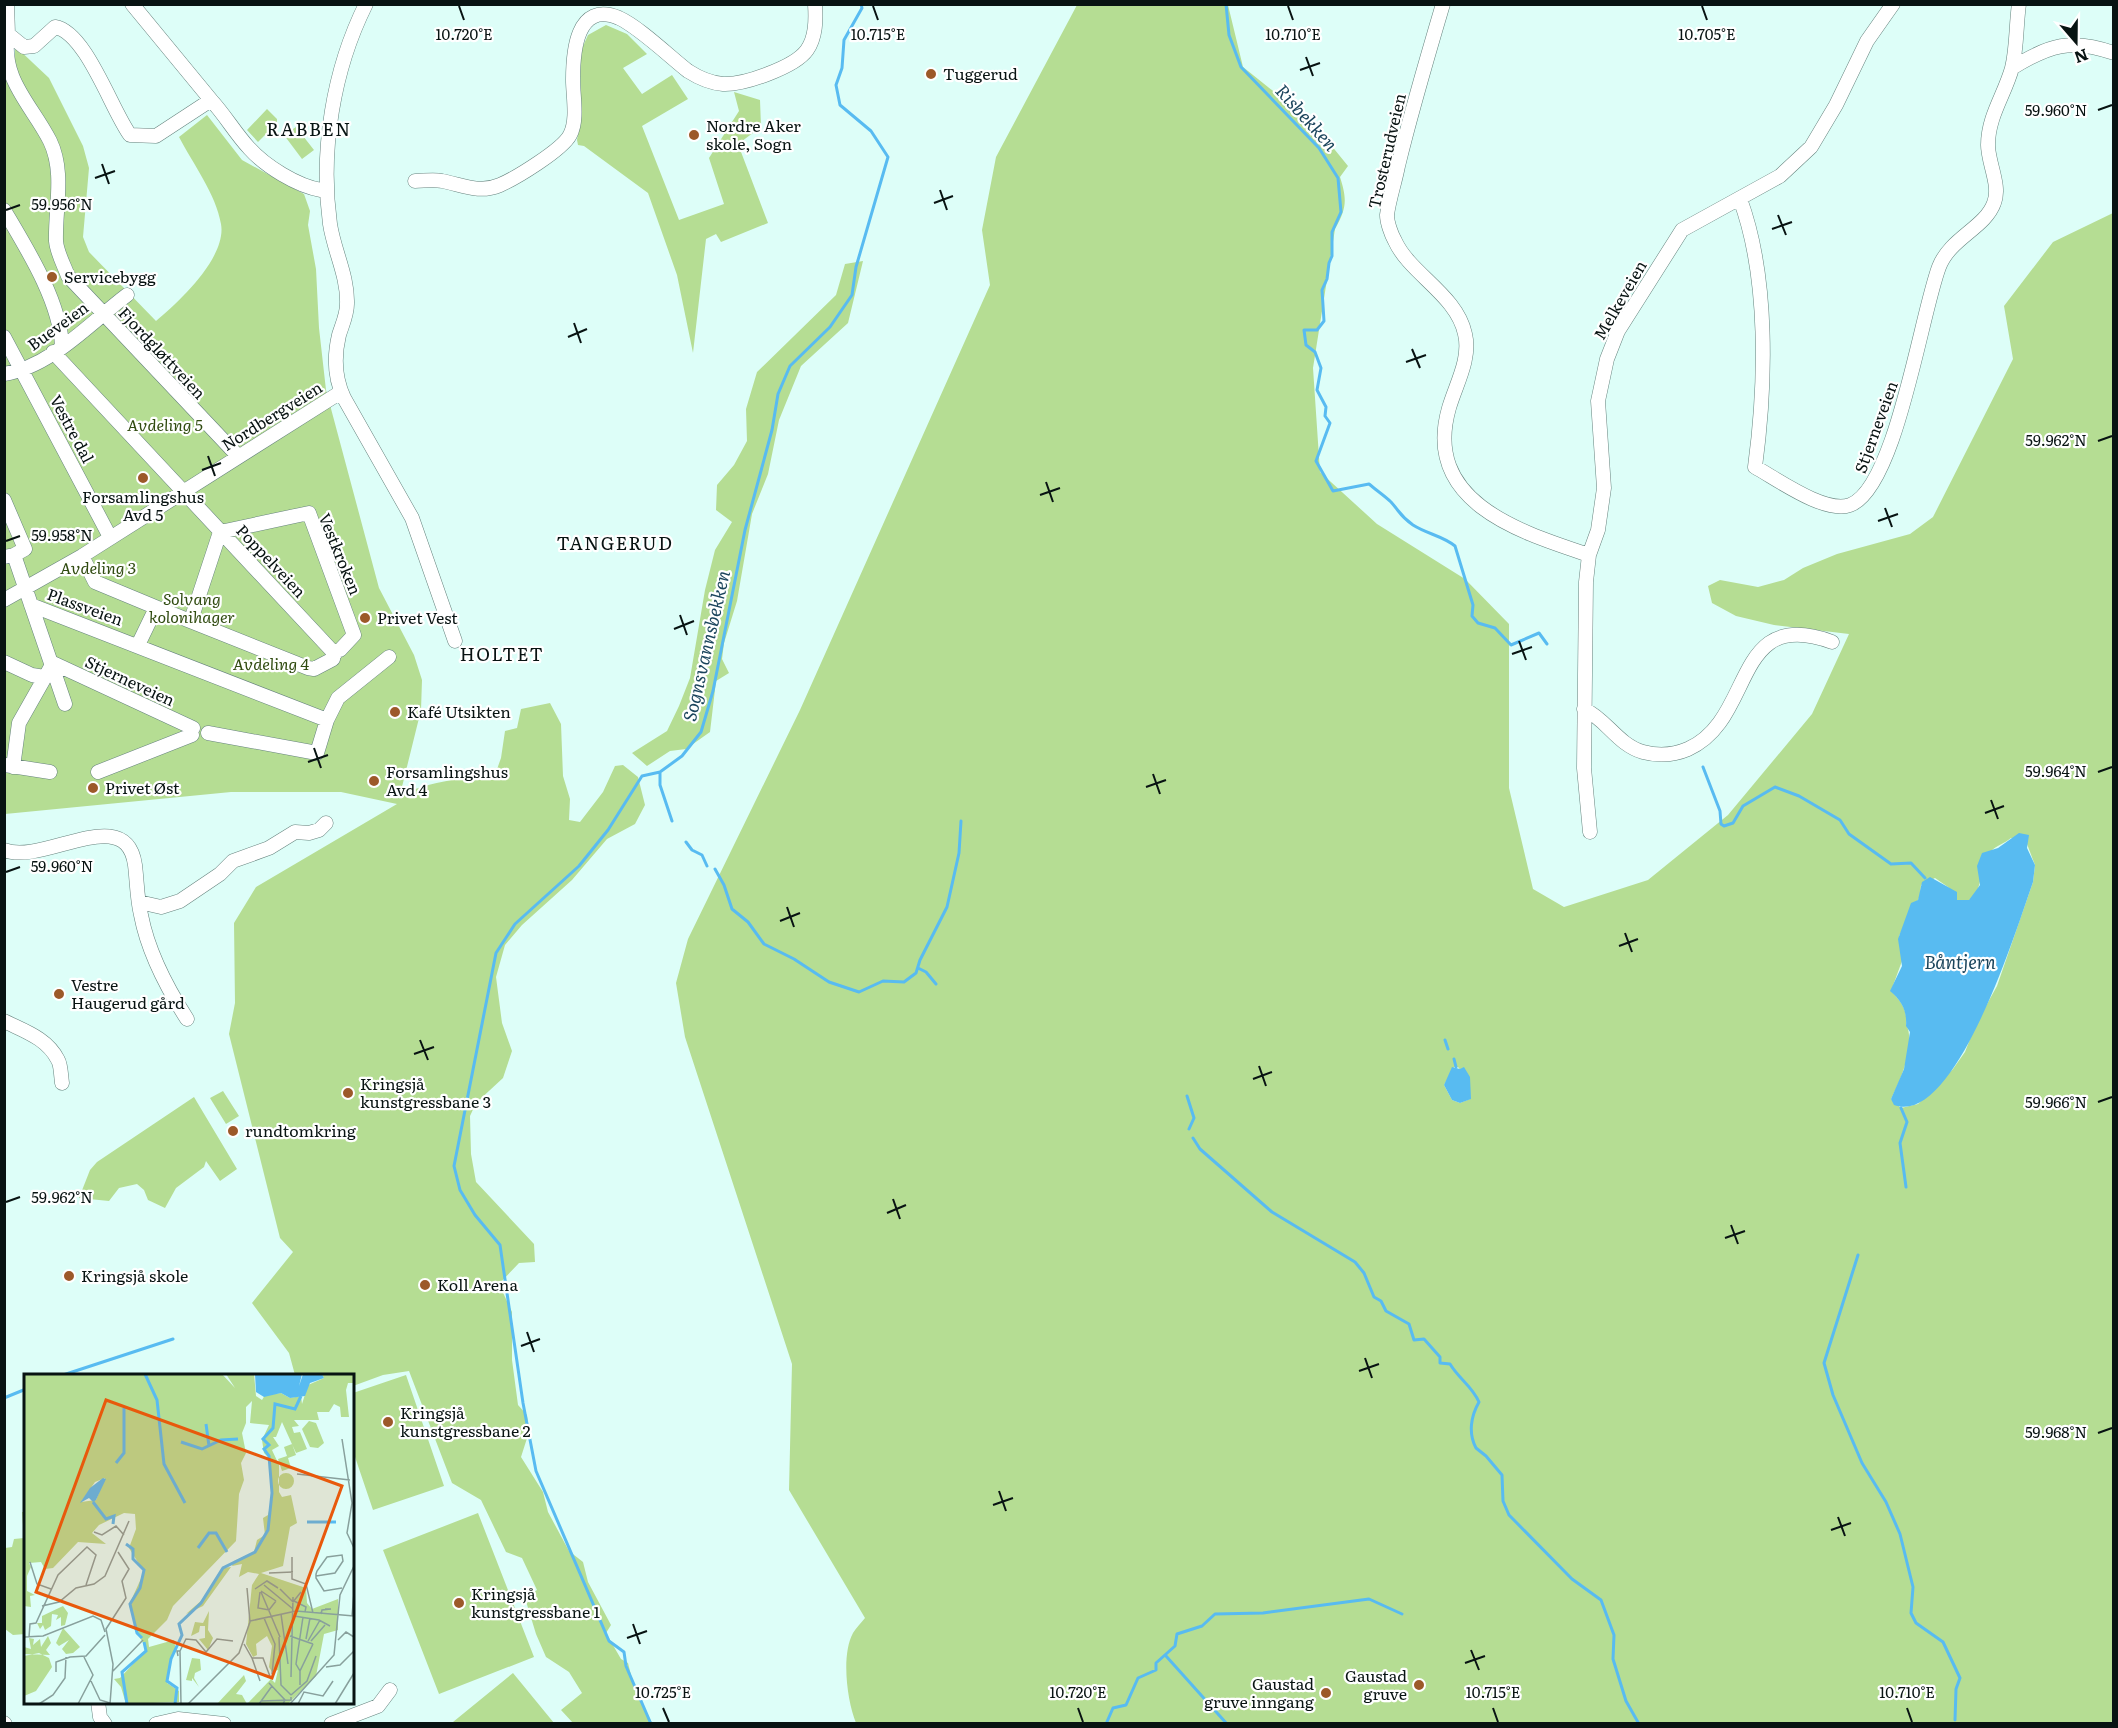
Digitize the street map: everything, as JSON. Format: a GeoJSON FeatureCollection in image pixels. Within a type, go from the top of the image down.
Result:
{"type":"FeatureCollection","features":[{"type":"Feature","properties":{"kind":"street","name":"Fjordgløttveien"},"geometry":{"type":"LineString","coordinates":[[7,4],[9,34],[5,46],[6,77],[49,140],[56,158],[58,173],[56,244],[72,282],[238,456]]}},
{"type":"Feature","properties":{"kind":"street"},"geometry":{"type":"LineString","coordinates":[[132,4],[249,149],[302,183],[321,190]]}},
{"type":"Feature","properties":{"kind":"street"},"geometry":{"type":"LineString","coordinates":[[366,4],[344,57],[333,106],[328,201],[335,248],[342,268],[348,306],[337,347],[337,373],[341,392],[412,518],[455,641]]}},
{"type":"Feature","properties":{"kind":"street"},"geometry":{"type":"LineString","coordinates":[[415,181],[440,180],[477,190],[500,185],[552,152],[570,135],[574,115],[573,50],[576,39],[583,27],[598,16],[620,18],[699,78],[724,84],[744,80],[795,62],[811,42],[815,22],[815,4]]}},
{"type":"Feature","properties":{"kind":"street","name":"Trosterudveien"},"geometry":{"type":"LineString","coordinates":[[1443,4],[1410,115],[1387,217],[1395,242],[1448,302],[1462,322],[1466,336],[1465,362],[1444,434],[1445,455],[1456,481],[1484,511],[1529,535],[1589,555]]}},
{"type":"Feature","properties":{"kind":"street","name":"Melkeveien"},"geometry":{"type":"LineString","coordinates":[[1590,832],[1585,796],[1584,709],[1589,555],[1599,530],[1604,488],[1598,401],[1607,359],[1618,331],[1682,230],[1780,176],[1811,147],[1836,105],[1867,42],[1893,4]]}},
{"type":"Feature","properties":{"kind":"street","name":"Stjerneveien"},"geometry":{"type":"LineString","coordinates":[[1740,199],[1753,235],[1758,288],[1762,409],[1755,467],[1830,506],[1850,505],[1865,495],[1880,469],[1915,367],[1939,267],[1949,249],[1989,214],[1995,201],[1988,142],[1996,102],[2012,68],[2019,4]]}},
{"type":"Feature","properties":{"kind":"street"},"geometry":{"type":"LineString","coordinates":[[9,34],[29,48],[55,27],[68,34],[94,65],[117,116],[130,135],[156,136],[211,100]]}},
{"type":"Feature","properties":{"kind":"street"},"geometry":{"type":"LineString","coordinates":[[2012,68],[2043,50],[2065,44],[2114,53]]}},
{"type":"Feature","properties":{"kind":"street"},"geometry":{"type":"LineString","coordinates":[[4,210],[31,256],[61,326],[58,349]]}},
{"type":"Feature","properties":{"kind":"street","name":"Bueveien"},"geometry":{"type":"LineString","coordinates":[[4,374],[22,371],[58,349],[127,295]]}},
{"type":"Feature","properties":{"kind":"street","name":"Vestre dal"},"geometry":{"type":"LineString","coordinates":[[4,337],[110,537]]}},
{"type":"Feature","properties":{"kind":"street","name":"Poppelveien"},"geometry":{"type":"LineString","coordinates":[[58,349],[182,491],[336,654]]}},
{"type":"Feature","properties":{"kind":"street","name":"Nordbergveien"},"geometry":{"type":"LineString","coordinates":[[4,600],[82,556],[341,392]]}},
{"type":"Feature","properties":{"kind":"street"},"geometry":{"type":"LineString","coordinates":[[4,500],[25,549],[9,556],[26,588],[53,663],[64,704]]}},
{"type":"Feature","properties":{"kind":"street","name":"Vestkroken"},"geometry":{"type":"LineString","coordinates":[[220,532],[309,513],[354,635],[336,654]]}},
{"type":"Feature","properties":{"kind":"street"},"geometry":{"type":"LineString","coordinates":[[192,620],[220,532]]}},
{"type":"Feature","properties":{"kind":"street"},"geometry":{"type":"LineString","coordinates":[[82,556],[95,582],[308,668],[314,669],[336,654]]}},
{"type":"Feature","properties":{"kind":"street","name":"Plassveien"},"geometry":{"type":"LineString","coordinates":[[32,605],[327,720]]}},
{"type":"Feature","properties":{"kind":"street"},"geometry":{"type":"LineString","coordinates":[[138,645],[154,612],[160,609]]}},
{"type":"Feature","properties":{"kind":"street"},"geometry":{"type":"LineString","coordinates":[[1584,709],[1633,748],[1652,754],[1677,753],[1692,747],[1714,732],[1730,710],[1751,660],[1764,645],[1784,636],[1801,634],[1832,642]]}},
{"type":"Feature","properties":{"kind":"street"},"geometry":{"type":"LineString","coordinates":[[98,772],[193,732],[202,740],[208,733],[317,753],[327,720],[338,698],[389,657]]}},
{"type":"Feature","properties":{"kind":"street"},"geometry":{"type":"LineString","coordinates":[[4,662],[26,673],[44,677]]}},
{"type":"Feature","properties":{"kind":"street"},"geometry":{"type":"LineString","coordinates":[[50,772],[9,766],[19,723],[53,663]]}},
{"type":"Feature","properties":{"kind":"street","name":"Stjerneveien"},"geometry":{"type":"LineString","coordinates":[[53,663],[193,732]]}},
{"type":"Feature","properties":{"kind":"street"},"geometry":{"type":"LineString","coordinates":[[139,902],[151,907],[161,907],[180,901],[220,874],[233,861],[269,848],[295,832],[309,833],[319,830],[326,823]]}},
{"type":"Feature","properties":{"kind":"street"},"geometry":{"type":"LineString","coordinates":[[4,850],[26,854],[102,835],[117,836],[127,842],[134,854],[143,926],[156,962],[187,1020]]}},
{"type":"Feature","properties":{"kind":"street"},"geometry":{"type":"LineString","coordinates":[[4,1022],[31,1032],[50,1050],[59,1060],[62,1083]]}},
{"type":"Feature","properties":{"kind":"street"},"geometry":{"type":"LineString","coordinates":[[330,1724],[378,1706],[390,1690]]}},
{"type":"Feature","properties":{"kind":"street"},"geometry":{"type":"LineString","coordinates":[[98,1704],[100,1717],[105,1724]]}},
{"type":"Feature","properties":{"kind":"street"},"geometry":{"type":"LineString","coordinates":[[156,1724],[178,1719],[224,1724]]}},
{"type":"Feature","properties":{"kind":"green space"},"geometry":{"type":"Polygon","coordinates":[[[1077,5],[1228,5],[1243,67],[1313,123],[1348,166],[1340,177],[1345,203],[1335,229],[1313,368],[1320,472],[1377,524],[1465,579],[1509,624],[1509,788],[1533,889],[1564,907],[1648,880],[1728,815],[1812,714],[1849,634],[1774,625],[1736,616],[1712,603],[1708,586],[1720,580],[1758,587],[1784,580],[1803,568],[1837,554],[1910,534],[1933,517],[2013,359],[2004,306],[2053,242],[2113,213],[2113,1723],[856,1723],[848,1691],[847,1653],[853,1633],[865,1618],[789,1490],[792,1364],[685,1037],[676,983],[688,939],[800,710],[990,285],[982,230],[996,157],[1077,5]],[[2011,838],[1993,849],[1987,857],[1977,892],[1973,898],[1966,901],[1957,900],[1948,887],[1935,878],[1921,885],[1920,896],[1899,936],[1902,961],[1891,991],[1905,1010],[1909,1041],[1903,1072],[1891,1099],[1901,1108],[1918,1104],[1953,1069],[1965,1052],[1976,1024],[1997,986],[2033,882],[2035,865],[2027,844],[2011,838]],[[1454,1067],[1444,1085],[1452,1100],[1460,1103],[1470,1099],[1470,1090],[1463,1074],[1458,1067],[1454,1067]]]}},
{"type":"Feature","properties":{"kind":"green space"},"geometry":{"type":"Polygon","coordinates":[[[606,25],[627,34],[647,54],[623,68],[642,94],[672,75],[688,99],[642,126],[679,220],[724,204],[709,158],[739,111],[734,92],[760,100],[761,127],[738,144],[768,223],[721,242],[716,234],[706,239],[693,353],[677,275],[648,193],[584,146],[578,145],[581,117],[580,53],[588,35],[606,25]]]}},
{"type":"Feature","properties":{"kind":"green space"},"geometry":{"type":"Polygon","coordinates":[[[15,46],[49,78],[83,146],[89,168],[83,237],[89,252],[156,321],[199,278],[217,250],[221,237],[221,224],[214,202],[179,137],[207,115],[242,160],[304,194],[310,211],[308,225],[316,269],[319,328],[326,390],[379,588],[414,655],[422,680],[421,710],[399,799],[406,793],[429,785],[496,772],[501,758],[505,731],[517,728],[521,709],[550,703],[561,724],[563,776],[570,799],[569,820],[580,822],[603,792],[615,766],[623,765],[638,777],[645,805],[635,824],[607,839],[572,880],[522,925],[505,945],[496,977],[502,1023],[512,1051],[503,1078],[476,1103],[470,1116],[471,1154],[476,1182],[534,1244],[535,1262],[519,1263],[499,1284],[512,1312],[512,1360],[518,1405],[527,1415],[529,1432],[521,1457],[543,1492],[548,1512],[569,1551],[583,1562],[588,1582],[611,1625],[606,1633],[621,1659],[628,1663],[635,1691],[652,1723],[573,1723],[561,1710],[582,1693],[569,1672],[546,1657],[525,1598],[537,1590],[522,1558],[506,1552],[481,1500],[452,1483],[409,1371],[383,1375],[354,1386],[354,1374],[295,1374],[289,1353],[252,1303],[293,1252],[280,1238],[229,1034],[235,1003],[234,923],[256,887],[397,804],[341,792],[231,792],[5,814],[4,81],[15,60],[15,46]]]}},
{"type":"Feature","properties":{"kind":"green space"},"geometry":{"type":"Polygon","coordinates":[[[267,109],[277,119],[277,123],[258,142],[247,130],[267,109]]]}},
{"type":"Feature","properties":{"kind":"green space"},"geometry":{"type":"Polygon","coordinates":[[[296,127],[314,150],[302,159],[284,135],[296,127]]]}},
{"type":"Feature","properties":{"kind":"green space"},"geometry":{"type":"Polygon","coordinates":[[[863,261],[848,323],[801,366],[779,420],[768,474],[752,514],[737,601],[724,643],[722,659],[729,673],[716,681],[710,732],[686,749],[670,751],[647,766],[632,753],[667,731],[690,678],[705,590],[715,550],[732,522],[716,510],[717,485],[734,465],[747,441],[746,409],[757,372],[836,295],[845,264],[863,261]]]}},
{"type":"Feature","properties":{"kind":"green space"},"geometry":{"type":"Polygon","coordinates":[[[223,1091],[239,1116],[226,1124],[210,1098],[223,1091]]]}},
{"type":"Feature","properties":{"kind":"green space"},"geometry":{"type":"Polygon","coordinates":[[[194,1097],[237,1169],[220,1181],[206,1161],[204,1167],[176,1188],[165,1208],[148,1200],[144,1190],[137,1184],[119,1188],[109,1201],[79,1198],[90,1170],[97,1162],[194,1097]]]}},
{"type":"Feature","properties":{"kind":"green space","name":"Kringsjå kunstgressbane 2"},"geometry":{"type":"Polygon","coordinates":[[[406,1375],[444,1486],[373,1510],[354,1454],[354,1393],[406,1375]]]}},
{"type":"Feature","properties":{"kind":"green space"},"geometry":{"type":"Polygon","coordinates":[[[22,1512],[24,1512],[24,1538],[22,1512]]]}},
{"type":"Feature","properties":{"kind":"green space","name":"Kringsjå kunstgressbane 1"},"geometry":{"type":"Polygon","coordinates":[[[478,1513],[534,1657],[439,1694],[383,1550],[478,1513]]]}},
{"type":"Feature","properties":{"kind":"green space"},"geometry":{"type":"Polygon","coordinates":[[[24,1538],[24,1634],[13,1635],[5,1629],[5,1548],[12,1547],[14,1539],[24,1538]]]}},
{"type":"Feature","properties":{"kind":"green space"},"geometry":{"type":"Polygon","coordinates":[[[513,1673],[554,1723],[453,1722],[513,1673]]]}},
{"type":"Feature","properties":{"kind":"water","name":"Båntjern"},"geometry":{"type":"Polygon","coordinates":[[[2019,833],[2029,835],[2027,848],[2035,865],[2033,882],[2014,938],[1981,1018],[1961,1056],[1940,1086],[1917,1104],[1894,1105],[1891,1099],[1904,1069],[1910,1032],[1906,1026],[1903,1007],[1890,991],[1902,966],[1898,939],[1911,903],[1918,900],[1922,882],[1930,877],[1957,892],[1957,900],[1969,900],[1980,885],[1977,866],[1982,853],[1998,848],[2019,833]]]}},
{"type":"Feature","properties":{"kind":"water"},"geometry":{"type":"Polygon","coordinates":[[[1452,1067],[1460,1069],[1464,1067],[1470,1077],[1471,1099],[1460,1103],[1452,1100],[1444,1085],[1452,1067]]]}},
{"type":"Feature","properties":{"kind":"waterway","name":"Sognsvannsbekken"},"geometry":{"type":"LineString","coordinates":[[651,1724],[626,1666],[624,1652],[609,1641],[536,1471],[523,1403],[500,1245],[475,1215],[460,1190],[454,1166],[496,953],[515,924],[579,866],[608,830],[642,776],[660,772],[682,756],[701,732],[713,691],[745,530],[772,430],[778,394],[790,366],[830,327],[852,295],[856,267],[888,157],[871,131],[840,105],[836,85],[842,68],[844,40],[862,8],[861,4]]}},
{"type":"Feature","properties":{"kind":"waterway","name":"Risbekken"},"geometry":{"type":"LineString","coordinates":[[1226,4],[1229,35],[1241,67],[1319,148],[1338,178],[1341,212],[1332,232],[1332,256],[1322,290],[1324,321],[1317,330],[1304,330],[1306,345],[1315,352],[1321,368],[1317,390],[1326,407],[1325,416],[1330,423],[1316,461],[1333,491],[1369,484],[1389,500],[1413,525],[1455,546],[1473,605],[1472,616],[1478,623],[1495,628],[1511,645],[1539,633],[1547,644]]}},
{"type":"Feature","properties":{"kind":"waterway","name":"Risbekken"},"geometry":{"type":"LineString","coordinates":[[1703,767],[1720,811],[1721,824],[1724,826],[1733,823],[1743,806],[1775,787],[1799,796],[1840,820],[1849,834],[1891,864],[1911,863],[1925,878]]}},
{"type":"Feature","properties":{"kind":"waterway"},"geometry":{"type":"LineString","coordinates":[[660,772],[660,785],[672,821]]}},
{"type":"Feature","properties":{"kind":"waterway"},"geometry":{"type":"LineString","coordinates":[[715,869],[724,885],[732,909],[748,922],[764,944],[794,959],[829,982],[859,992],[883,981],[904,982],[916,973],[920,960],[947,907],[959,853],[961,821]]}},
{"type":"Feature","properties":{"kind":"waterway"},"geometry":{"type":"LineString","coordinates":[[686,842],[692,850],[702,855],[707,866]]}},
{"type":"Feature","properties":{"kind":"waterway"},"geometry":{"type":"LineString","coordinates":[[918,968],[926,972],[936,984]]}},
{"type":"Feature","properties":{"kind":"waterway"},"geometry":{"type":"LineString","coordinates":[[1445,1040],[1448,1049]]}},
{"type":"Feature","properties":{"kind":"waterway"},"geometry":{"type":"LineString","coordinates":[[1454,1059],[1456,1067]]}},
{"type":"Feature","properties":{"kind":"waterway"},"geometry":{"type":"LineString","coordinates":[[1187,1096],[1194,1118],[1189,1129]]}},
{"type":"Feature","properties":{"kind":"waterway"},"geometry":{"type":"LineString","coordinates":[[1901,1108],[1907,1122],[1900,1143],[1906,1187]]}},
{"type":"Feature","properties":{"kind":"waterway"},"geometry":{"type":"LineString","coordinates":[[1193,1138],[1200,1149],[1272,1212],[1355,1262],[1364,1273],[1374,1297],[1381,1301],[1386,1311],[1409,1324],[1414,1340],[1424,1339],[1440,1357],[1440,1363],[1450,1364],[1473,1391],[1479,1402],[1474,1413],[1472,1436],[1476,1448],[1502,1475],[1503,1501],[1509,1515],[1572,1579],[1601,1600],[1614,1635],[1613,1659],[1626,1701],[1639,1724]]}},
{"type":"Feature","properties":{"kind":"waterway"},"geometry":{"type":"LineString","coordinates":[[1858,1255],[1824,1363],[1833,1395],[1862,1463],[1886,1502],[1900,1534],[1913,1587],[1911,1613],[1916,1623],[1943,1642],[1960,1678],[1956,1689],[1955,1720]]}},
{"type":"Feature","properties":{"kind":"waterway"},"geometry":{"type":"LineString","coordinates":[[66,1374],[173,1339]]}},
{"type":"Feature","properties":{"kind":"waterway"},"geometry":{"type":"LineString","coordinates":[[4,1398],[24,1390]]}},
{"type":"Feature","properties":{"kind":"waterway"},"geometry":{"type":"LineString","coordinates":[[1106,1724],[1113,1708],[1126,1705],[1138,1678],[1156,1670],[1156,1663],[1175,1646],[1177,1634],[1202,1626],[1215,1614],[1263,1613],[1369,1599],[1402,1614]]}},
{"type":"Feature","properties":{"kind":"waterway"},"geometry":{"type":"LineString","coordinates":[[1166,1656],[1227,1724]]}},
{"type":"Feature","properties":{"kind":"place","name":"Tuggerud"},"geometry":{"type":"Point","coordinates":[931,74]}},
{"type":"Feature","properties":{"kind":"place","name":"Nordre Aker skole, Sogn"},"geometry":{"type":"Point","coordinates":[694,135]}},
{"type":"Feature","properties":{"kind":"place","name":"Servicebygg"},"geometry":{"type":"Point","coordinates":[52,277]}},
{"type":"Feature","properties":{"kind":"place","name":"Forsamlingshus Avd 5"},"geometry":{"type":"Point","coordinates":[143,478]}},
{"type":"Feature","properties":{"kind":"place","name":"Privet Vest"},"geometry":{"type":"Point","coordinates":[365,618]}},
{"type":"Feature","properties":{"kind":"place","name":"Kafé Utsikten"},"geometry":{"type":"Point","coordinates":[395,712]}},
{"type":"Feature","properties":{"kind":"place","name":"Forsamlingshus Avd 4"},"geometry":{"type":"Point","coordinates":[374,781]}},
{"type":"Feature","properties":{"kind":"place","name":"Privet Øst"},"geometry":{"type":"Point","coordinates":[93,788]}},
{"type":"Feature","properties":{"kind":"place","name":"Vestre Haugerud gård"},"geometry":{"type":"Point","coordinates":[59,994]}},
{"type":"Feature","properties":{"kind":"place","name":"Kringsjå kunstgressbane 3"},"geometry":{"type":"Point","coordinates":[348,1093]}},
{"type":"Feature","properties":{"kind":"place","name":"rundtomkring"},"geometry":{"type":"Point","coordinates":[233,1131]}},
{"type":"Feature","properties":{"kind":"place","name":"Kringsjå skole"},"geometry":{"type":"Point","coordinates":[69,1276]}},
{"type":"Feature","properties":{"kind":"place","name":"Koll Arena"},"geometry":{"type":"Point","coordinates":[425,1285]}},
{"type":"Feature","properties":{"kind":"place","name":"Kringsjå kunstgressbane 2"},"geometry":{"type":"Point","coordinates":[388,1422]}},
{"type":"Feature","properties":{"kind":"place","name":"Kringsjå kunstgressbane 1"},"geometry":{"type":"Point","coordinates":[459,1603]}},
{"type":"Feature","properties":{"kind":"place","name":"Gaustad gruve"},"geometry":{"type":"Point","coordinates":[1419,1685]}},
{"type":"Feature","properties":{"kind":"place","name":"Gaustad gruve inngang"},"geometry":{"type":"Point","coordinates":[1326,1693]}},
{"type":"Feature","properties":{"kind":"district","name":"RABBEN"},"geometry":{"type":"Point","coordinates":[309,130]}},
{"type":"Feature","properties":{"kind":"district","name":"TANGERUD"},"geometry":{"type":"Point","coordinates":[615,544]}},
{"type":"Feature","properties":{"kind":"district","name":"HOLTET"},"geometry":{"type":"Point","coordinates":[502,655]}},
{"type":"Feature","properties":{"kind":"park label","name":"Avdeling 5"},"geometry":{"type":"Point","coordinates":[165,425]}},
{"type":"Feature","properties":{"kind":"park label","name":"Avdeling 3"},"geometry":{"type":"Point","coordinates":[98,568]}},
{"type":"Feature","properties":{"kind":"park label","name":"Solvang kolonihager"},"geometry":{"type":"Point","coordinates":[192,608]}},
{"type":"Feature","properties":{"kind":"park label","name":"Avdeling 4"},"geometry":{"type":"Point","coordinates":[271,664]}}]}
